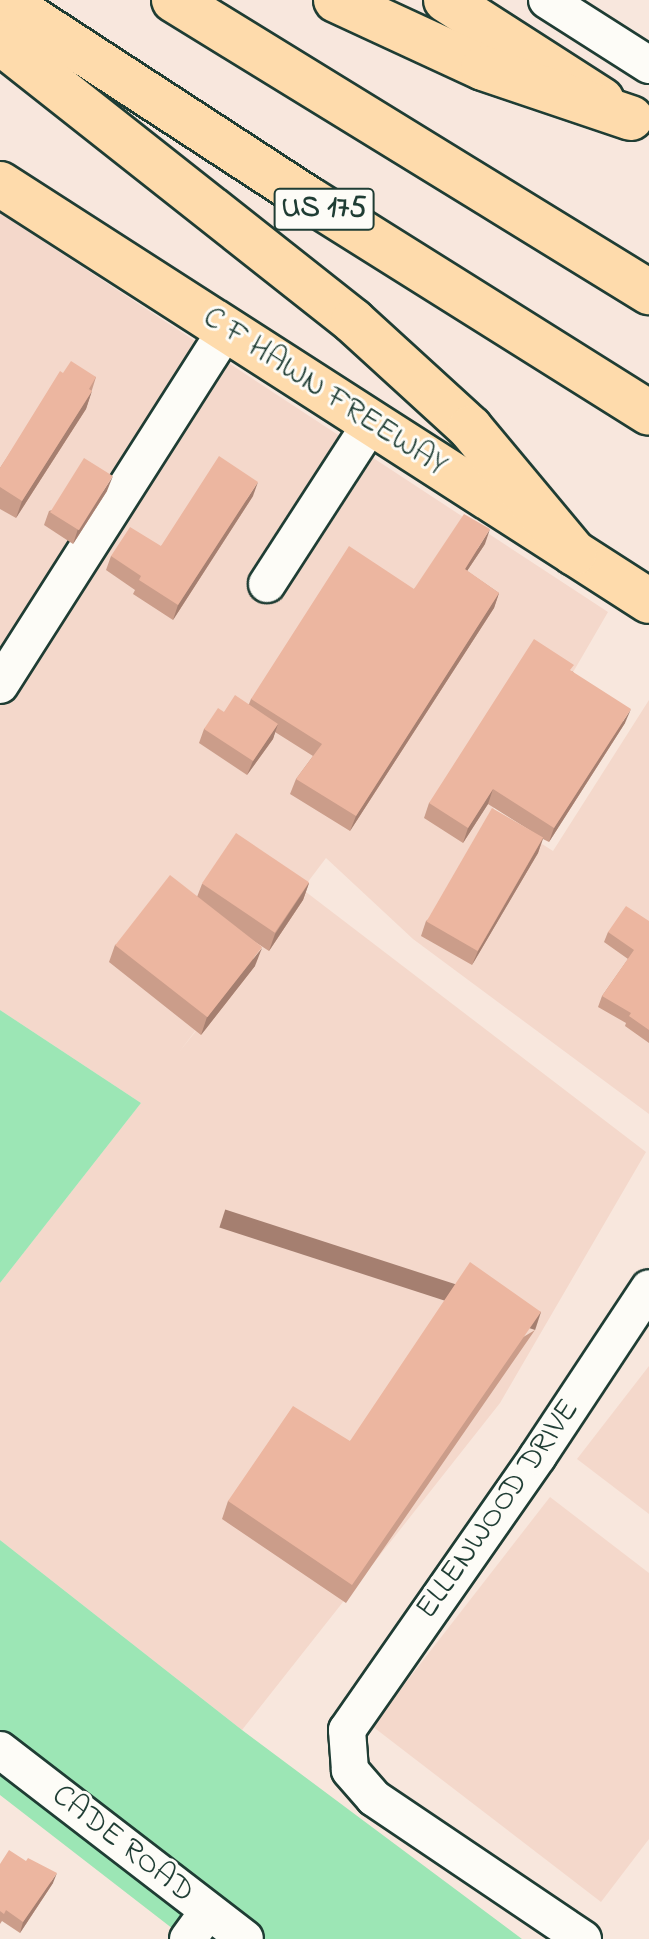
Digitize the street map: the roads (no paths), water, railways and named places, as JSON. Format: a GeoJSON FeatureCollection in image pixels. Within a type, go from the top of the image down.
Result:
{"type":"FeatureCollection","features":[{"type":"Feature","properties":{"kind":"main road","name":"US 175"},"geometry":{"type":"LineString","coordinates":[[3,0],[310,200],[649,413]]}},
{"type":"Feature","properties":{"kind":"main road"},"geometry":{"type":"LineString","coordinates":[[174,0],[649,292]]}},
{"type":"Feature","properties":{"kind":"main road"},"geometry":{"type":"LineString","coordinates":[[336,0],[483,68],[640,122]]}},
{"type":"Feature","properties":{"kind":"main road"},"geometry":{"type":"LineString","coordinates":[[465,5],[640,122]]}},
{"type":"Feature","properties":{"kind":"main road"},"geometry":{"type":"LineString","coordinates":[[0,42],[353,321],[470,428],[574,553]]}},
{"type":"Feature","properties":{"kind":"main road","name":"C F HAWN FREEWAY"},"geometry":{"type":"LineString","coordinates":[[0,184],[649,601]]}},
{"type":"Feature","properties":{"kind":"street"},"geometry":{"type":"LineString","coordinates":[[547,0],[649,65]]}},
{"type":"Feature","properties":{"kind":"street"},"geometry":{"type":"LineString","coordinates":[[0,685],[226,330]]}},
{"type":"Feature","properties":{"kind":"street"},"geometry":{"type":"LineString","coordinates":[[267,584],[371,423]]}},
{"type":"Feature","properties":{"kind":"street","name":"ELLENWOOD DRIVE"},"geometry":{"type":"LineString","coordinates":[[583,1939],[374,1798],[350,1770],[347,1730],[538,1456],[649,1288]]}},
{"type":"Feature","properties":{"kind":"street","name":"CADE ROAD"},"geometry":{"type":"LineString","coordinates":[[0,1750],[198,1925],[245,1939]]}}]}
